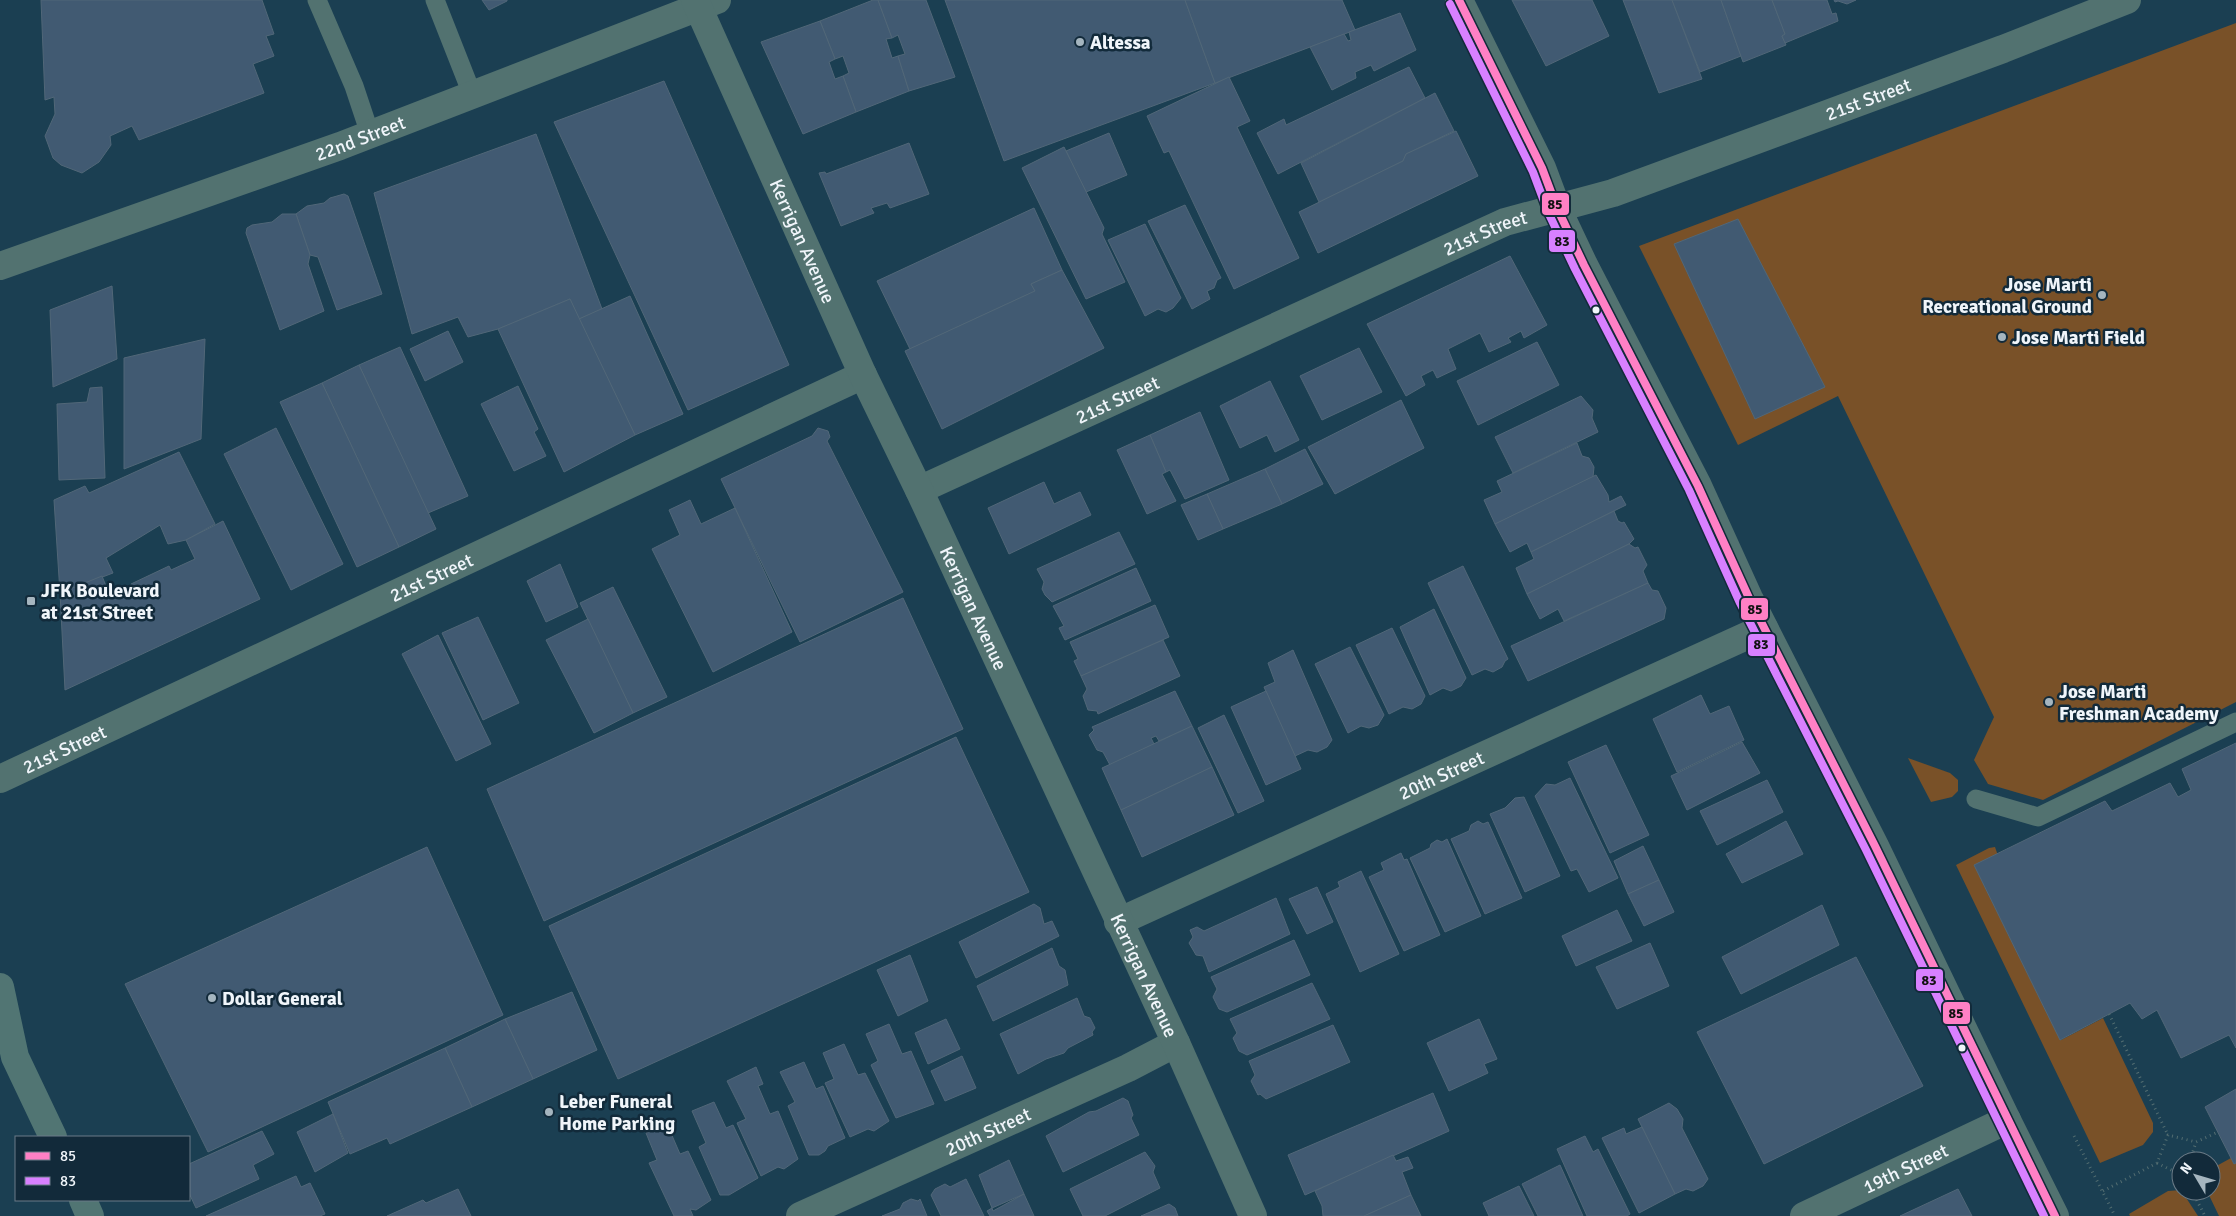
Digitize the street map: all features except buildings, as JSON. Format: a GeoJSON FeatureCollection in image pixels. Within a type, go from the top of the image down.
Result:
{"type":"FeatureCollection","features":[{"type":"Feature","properties":{"kind":"main road"},"geometry":{"type":"LineString","coordinates":[[0,987],[15,1057],[53,1136]]}},
{"type":"Feature","properties":{"kind":"main road"},"geometry":{"type":"LineString","coordinates":[[82,1201],[90,1216]]}},
{"type":"Feature","properties":{"kind":"street"},"geometry":{"type":"LineString","coordinates":[[1459,0],[1542,168],[1557,208],[1698,486],[1764,628],[1874,846],[2006,1120],[2055,1216]]}},
{"type":"Feature","properties":{"kind":"street","name":"21st Street"},"geometry":{"type":"LineString","coordinates":[[919,490],[1505,222],[1613,193],[2003,49],[2127,0]]}},
{"type":"Feature","properties":{"kind":"street","name":"22nd Street"},"geometry":{"type":"LineString","coordinates":[[0,266],[370,134],[704,2]]}},
{"type":"Feature","properties":{"kind":"street","name":"Kerrigan Avenue"},"geometry":{"type":"LineString","coordinates":[[704,2],[863,375],[919,490],[1118,922],[1176,1043],[1254,1216]]}},
{"type":"Feature","properties":{"kind":"street","name":"21st Street"},"geometry":{"type":"LineString","coordinates":[[0,779],[863,375]]}},
{"type":"Feature","properties":{"kind":"street","name":"20th Street"},"geometry":{"type":"LineString","coordinates":[[1118,922],[1764,628]]}},
{"type":"Feature","properties":{"kind":"street","name":"20th Street"},"geometry":{"type":"LineString","coordinates":[[800,1216],[1128,1068],[1176,1043]]}},
{"type":"Feature","properties":{"kind":"street","name":"19th Street"},"geometry":{"type":"LineString","coordinates":[[1804,1216],[2006,1120]]}},
{"type":"Feature","properties":{"kind":"lane"},"geometry":{"type":"LineString","coordinates":[[318,0],[354,86],[370,134]]}},
{"type":"Feature","properties":{"kind":"lane"},"geometry":{"type":"LineString","coordinates":[[435,0],[472,94]]}},
{"type":"Feature","properties":{"kind":"lane"},"geometry":{"type":"LineString","coordinates":[[1976,799],[2038,817],[2236,722]]}},
{"type":"Feature","properties":{"kind":"path"},"geometry":{"type":"LineString","coordinates":[[2103,1190],[2157,1163],[2168,1135],[2109,1014]]}},
{"type":"Feature","properties":{"kind":"path"},"geometry":{"type":"LineString","coordinates":[[2168,1135],[2196,1142],[2218,1132]]}},
{"type":"Feature","properties":{"kind":"path"},"geometry":{"type":"LineString","coordinates":[[2074,1136],[2116,1216]]}},
{"type":"Feature","properties":{"kind":"path"},"geometry":{"type":"LineString","coordinates":[[2193,1151],[2196,1142]]}},
{"type":"Feature","properties":{"kind":"path"},"geometry":{"type":"LineString","coordinates":[[2157,1163],[2171,1170]]}},
{"type":"Feature","properties":{"kind":"path"},"geometry":{"type":"LineString","coordinates":[[2197,1201],[2205,1216]]}},
{"type":"Feature","properties":{"kind":"shaded area","name":"Jose Marti Field"},"geometry":{"type":"Polygon","coordinates":[[[2236,23],[2236,702],[2043,800],[1988,784],[1974,760],[1994,717],[1838,396],[1738,445],[1639,246],[2236,23]]]}},
{"type":"Feature","properties":{"kind":"shaded area"},"geometry":{"type":"Polygon","coordinates":[[[1908,758],[1950,773],[1958,780],[1958,791],[1952,797],[1931,802],[1908,758]]]}},
{"type":"Feature","properties":{"kind":"shaded area"},"geometry":{"type":"Polygon","coordinates":[[[1995,847],[2061,1040],[2103,1018],[2153,1123],[2153,1132],[2143,1145],[2100,1163],[1956,865],[1989,848],[1995,847]]]}},
{"type":"Feature","properties":{"kind":"shaded area"},"geometry":{"type":"Polygon","coordinates":[[[2231,1158],[2234,1164],[2236,1163],[2236,1216],[2219,1216],[2212,1201],[2221,1201],[2221,1164],[2231,1158]]]}},
{"type":"Feature","properties":{"kind":"shaded area"},"geometry":{"type":"Polygon","coordinates":[[[2171,1191],[2171,1201],[2188,1201],[2198,1216],[2130,1216],[2129,1214],[2171,1191]]]}},
{"type":"Feature","properties":{"kind":"transit line","name":"85"},"geometry":{"type":"LineString","coordinates":[[1459,0],[1542,168],[1557,208],[1584,265],[1698,486],[1749,598],[1875,846],[2055,1216]]}},
{"type":"Feature","properties":{"kind":"transit line","name":"83"},"geometry":{"type":"LineString","coordinates":[[1450,4],[1533,172],[1548,212],[1575,269],[1689,490],[1740,603],[1866,850],[2044,1216]]}},
{"type":"Feature","properties":{"kind":"place","name":"Altessa"},"geometry":{"type":"Point","coordinates":[1080,42]}},
{"type":"Feature","properties":{"kind":"place","name":"Jose Marti Recreational Ground"},"geometry":{"type":"Point","coordinates":[2102,295]}},
{"type":"Feature","properties":{"kind":"place","name":"Jose Marti Field"},"geometry":{"type":"Point","coordinates":[2002,337]}},
{"type":"Feature","properties":{"kind":"place","name":"JFK Boulevard at 21st Street"},"geometry":{"type":"Point","coordinates":[31,601]}},
{"type":"Feature","properties":{"kind":"place","name":"Jose Marti Freshman Academy"},"geometry":{"type":"Point","coordinates":[2049,702]}},
{"type":"Feature","properties":{"kind":"place","name":"Dollar General"},"geometry":{"type":"Point","coordinates":[212,998]}},
{"type":"Feature","properties":{"kind":"place","name":"Leber Funeral Home Parking"},"geometry":{"type":"Point","coordinates":[549,1112]}}]}
